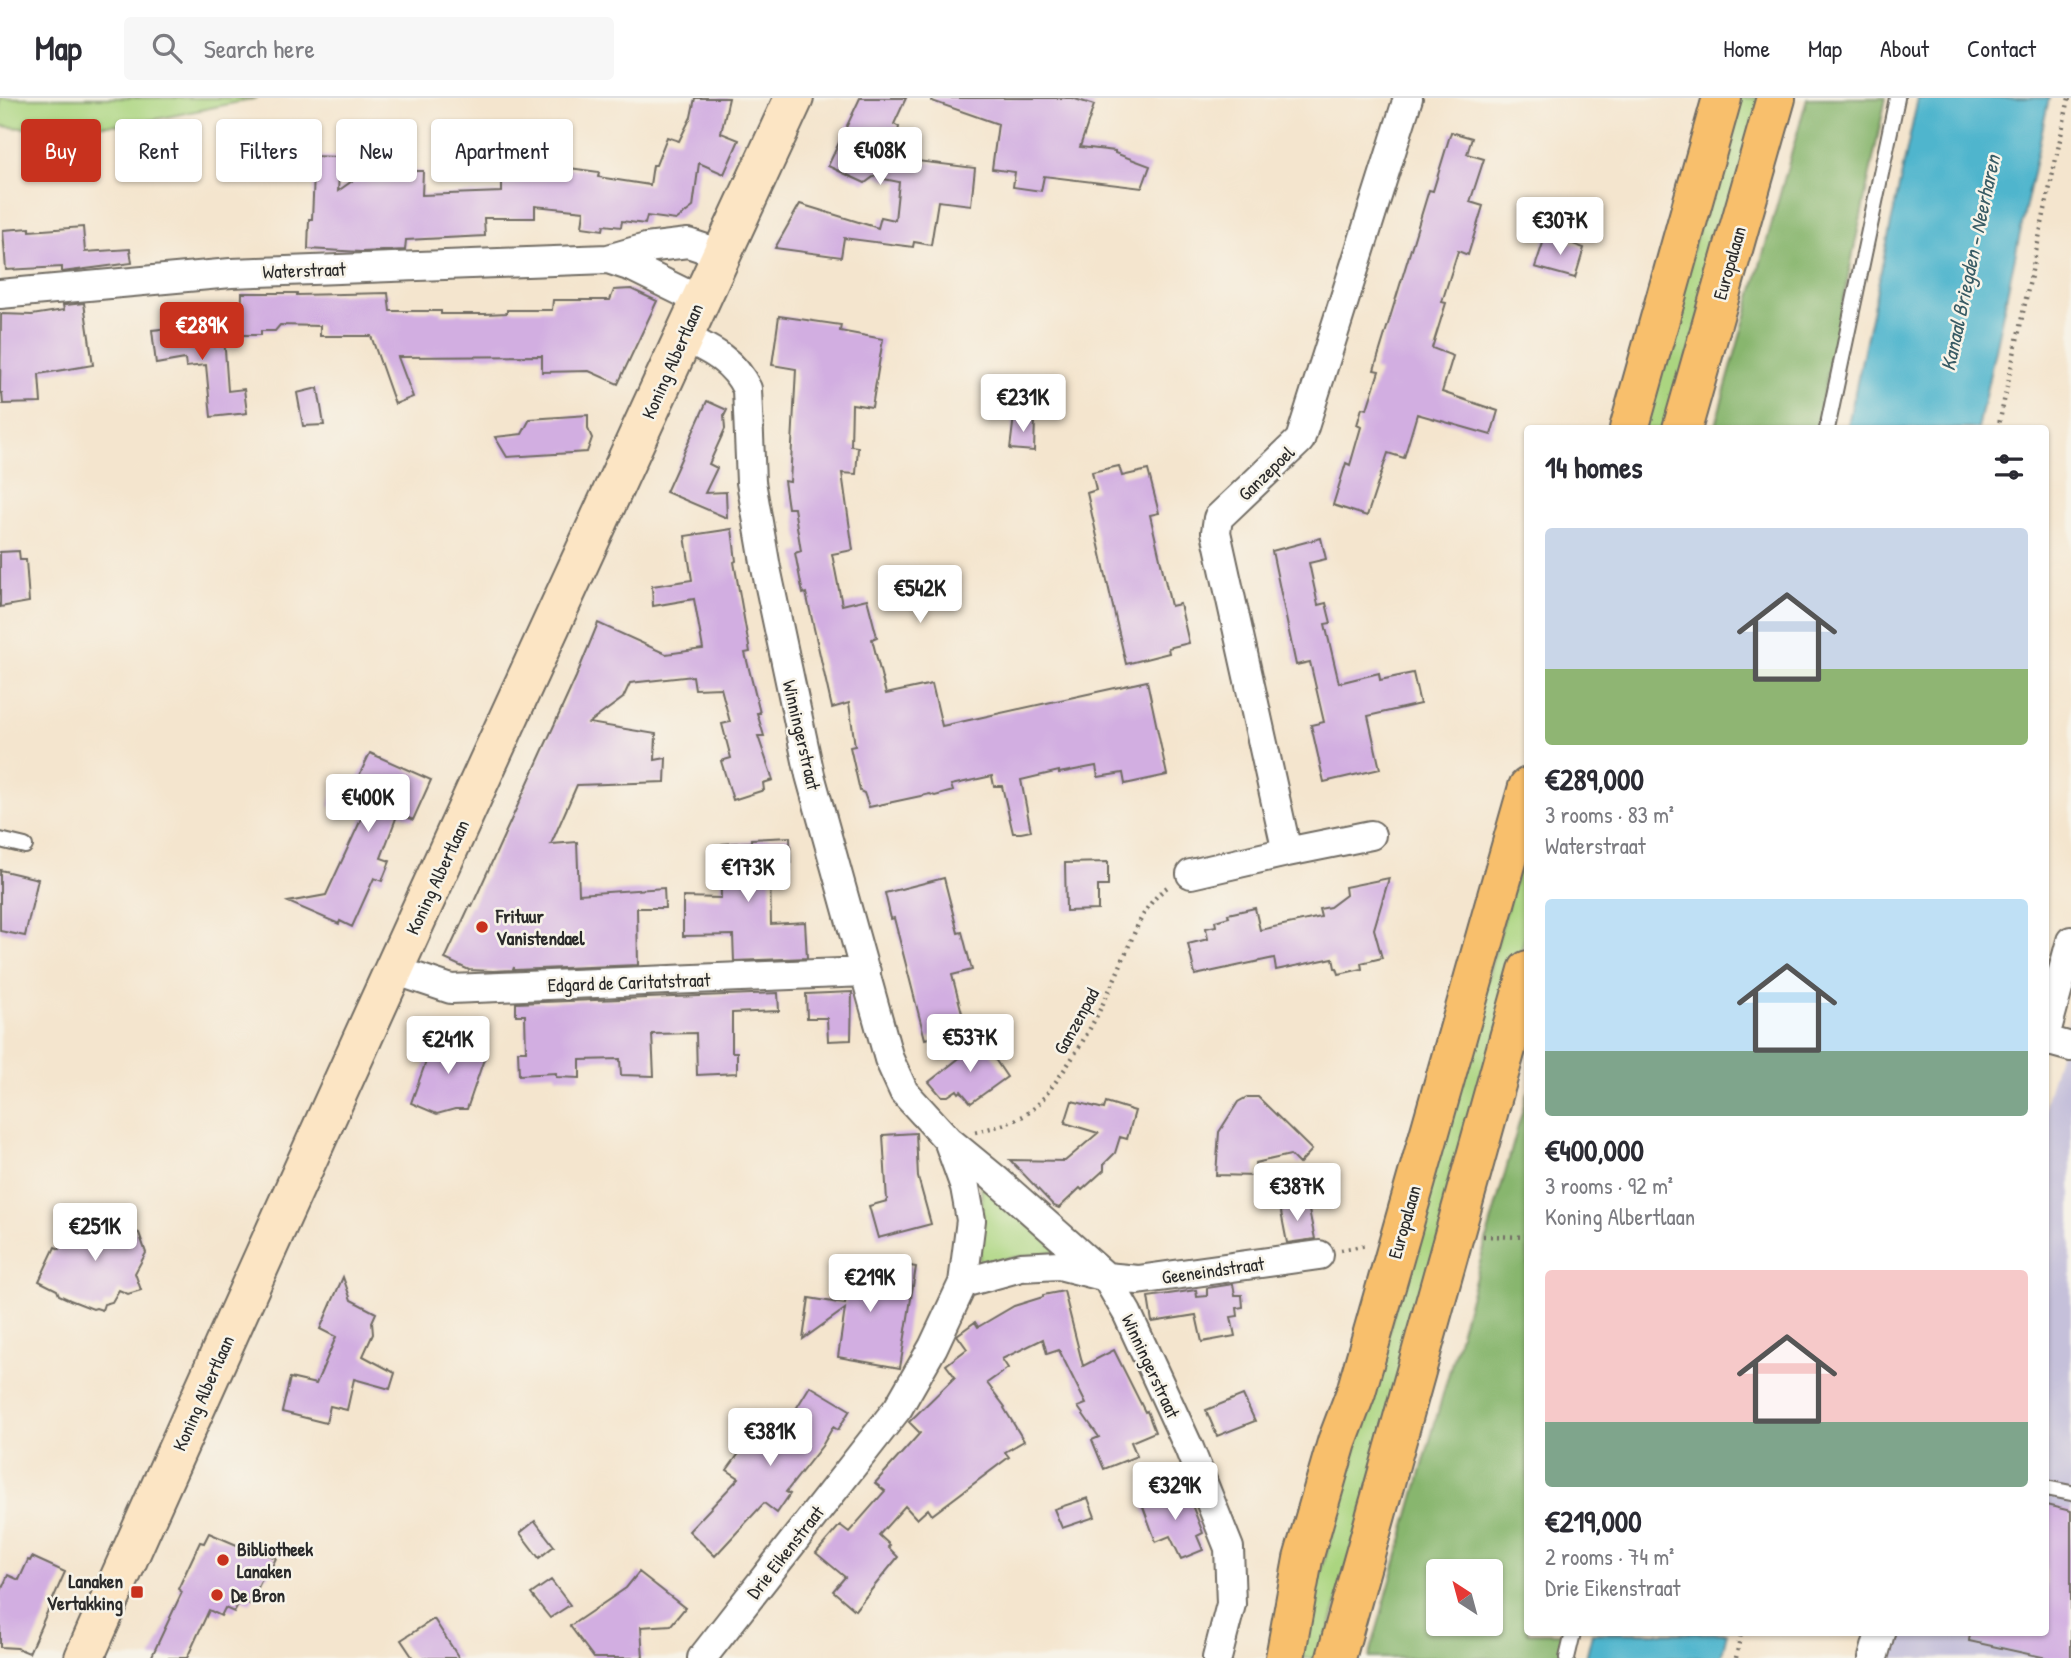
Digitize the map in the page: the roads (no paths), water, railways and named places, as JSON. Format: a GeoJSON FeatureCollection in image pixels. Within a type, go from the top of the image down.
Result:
{"type":"FeatureCollection","features":[{"type":"Feature","properties":{"kind":"main road"},"geometry":{"type":"LineString","coordinates":[[1630,425],[1722,98]]}},
{"type":"Feature","properties":{"kind":"main road","name":"Europalaan"},"geometry":{"type":"LineString","coordinates":[[1683,425],[1776,98]]}},
{"type":"Feature","properties":{"kind":"main road","name":"Europalaan"},"geometry":{"type":"LineString","coordinates":[[1285,1658],[1303,1559],[1337,1442],[1356,1392],[1524,801]]}},
{"type":"Feature","properties":{"kind":"main road"},"geometry":{"type":"LineString","coordinates":[[1336,1658],[1524,984]]}},
{"type":"Feature","properties":{"kind":"street","name":"Koning Albertlaan"},"geometry":{"type":"LineString","coordinates":[[84,1658],[394,970],[699,300],[794,98]]}},
{"type":"Feature","properties":{"kind":"street","name":"Ganzepoel"},"geometry":{"type":"LineString","coordinates":[[1287,852],[1216,532],[1218,519],[1300,440],[1408,98]]}},
{"type":"Feature","properties":{"kind":"street","name":"Waterstraat"},"geometry":{"type":"LineString","coordinates":[[0,294],[231,273],[608,260],[646,248],[688,243],[721,254]]}},
{"type":"Feature","properties":{"kind":"street","name":"Waterstraat"},"geometry":{"type":"LineString","coordinates":[[608,260],[632,267],[699,300]]}},
{"type":"Feature","properties":{"kind":"street","name":"Winningerstraat"},"geometry":{"type":"LineString","coordinates":[[684,337],[728,361],[741,375],[747,388],[751,482],[766,568],[810,775],[889,1059],[904,1092],[948,1140],[1106,1277],[1126,1313],[1189,1448],[1229,1548],[1231,1604],[1217,1658]]}},
{"type":"Feature","properties":{"kind":"street"},"geometry":{"type":"LineString","coordinates":[[1192,874],[1371,835]]}},
{"type":"Feature","properties":{"kind":"street"},"geometry":{"type":"LineString","coordinates":[[2049,1022],[2071,941]]}},
{"type":"Feature","properties":{"kind":"street","name":"Edgard de Caritatstraat"},"geometry":{"type":"LineString","coordinates":[[394,970],[451,989],[866,972]]}},
{"type":"Feature","properties":{"kind":"street"},"geometry":{"type":"LineString","coordinates":[[2049,1041],[2071,1047]]}},
{"type":"Feature","properties":{"kind":"street","name":"Winningerstraat"},"geometry":{"type":"LineString","coordinates":[[948,1140],[965,1187],[971,1220],[963,1283]]}},
{"type":"Feature","properties":{"kind":"street","name":"Geeneindstraat"},"geometry":{"type":"LineString","coordinates":[[1106,1277],[1138,1280],[1319,1255]]}},
{"type":"Feature","properties":{"kind":"street"},"geometry":{"type":"LineString","coordinates":[[963,1283],[1021,1267],[1059,1265],[1106,1277]]}},
{"type":"Feature","properties":{"kind":"street","name":"Drie Eikenstraat"},"geometry":{"type":"LineString","coordinates":[[703,1657],[898,1408],[933,1347],[963,1283]]}},
{"type":"Feature","properties":{"kind":"street"},"geometry":{"type":"LineString","coordinates":[[1873,1658],[1879,1636]]}},
{"type":"Feature","properties":{"kind":"lane"},"geometry":{"type":"LineString","coordinates":[[1828,425],[1897,98]]}},
{"type":"Feature","properties":{"kind":"lane"},"geometry":{"type":"LineString","coordinates":[[0,840],[25,846]]}},
{"type":"Feature","properties":{"kind":"lane"},"geometry":{"type":"LineString","coordinates":[[2049,1489],[2071,1493]]}},
{"type":"Feature","properties":{"kind":"lane"},"geometry":{"type":"LineString","coordinates":[[1567,1658],[1572,1636]]}},
{"type":"Feature","properties":{"kind":"water","name":"Kanaal Briegden - Neerharen"},"geometry":{"type":"Polygon","coordinates":[[[1918,98],[2049,98],[1979,425],[1848,425],[1918,98]]]}},
{"type":"Feature","properties":{"kind":"water"},"geometry":{"type":"Polygon","coordinates":[[[1591,1636],[1726,1636],[1721,1658],[1586,1658],[1591,1636]]]}},
{"type":"Feature","properties":{"kind":"place","name":"Frituur Vanistendael"},"geometry":{"type":"Point","coordinates":[482,927]}},
{"type":"Feature","properties":{"kind":"place","name":"Bibliotheek Lanaken"},"geometry":{"type":"Point","coordinates":[223,1560]}},
{"type":"Feature","properties":{"kind":"place","name":"Lanaken Vertakking"},"geometry":{"type":"Point","coordinates":[137,1592]}},
{"type":"Feature","properties":{"kind":"place","name":"De Bron"},"geometry":{"type":"Point","coordinates":[217,1595]}}]}
